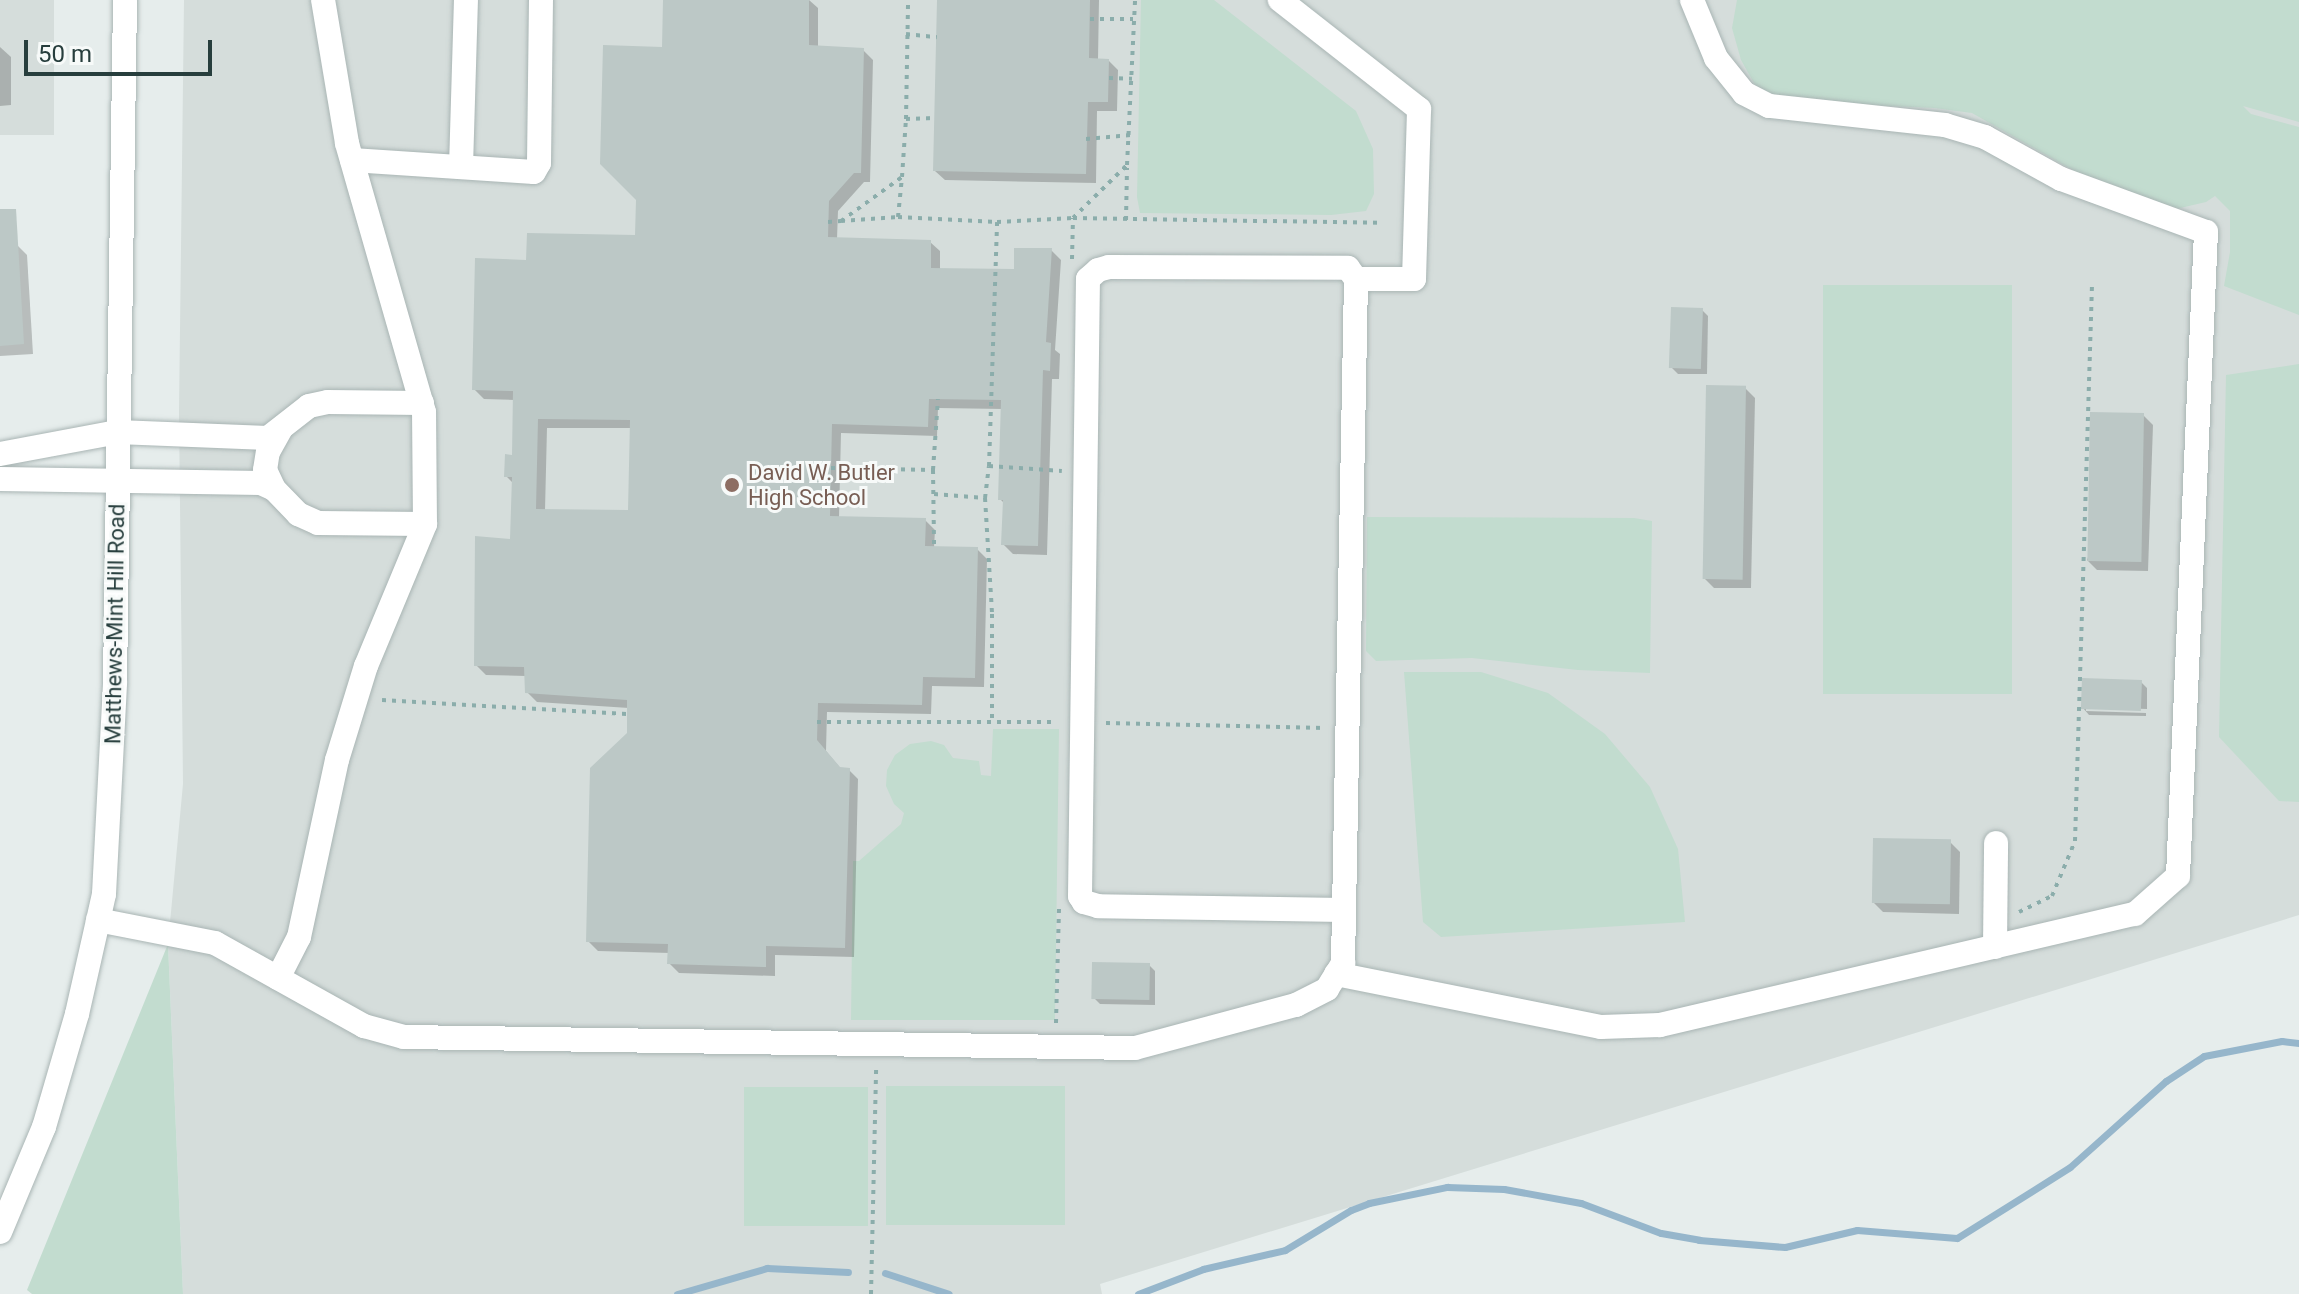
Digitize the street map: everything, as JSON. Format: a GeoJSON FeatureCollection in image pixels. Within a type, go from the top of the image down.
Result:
{"type":"FeatureCollection","features":[{"type":"Feature","properties":{"kind":"street","name":"Matthews-Mint Hill Road"},"geometry":{"type":"LineString","coordinates":[[0,1232],[44,1127],[77,1014],[98,920],[110,829],[125,0]]}},
{"type":"Feature","properties":{"kind":"street"},"geometry":{"type":"LineString","coordinates":[[278,978],[299,937],[337,760],[356,698],[425,524],[422,403],[352,160],[323,19],[323,0]]}},
{"type":"Feature","properties":{"kind":"street"},"geometry":{"type":"LineString","coordinates":[[461,167],[466,0]]}},
{"type":"Feature","properties":{"kind":"street"},"geometry":{"type":"LineString","coordinates":[[352,160],[534,172],[539,163],[541,0]]}},
{"type":"Feature","properties":{"kind":"street"},"geometry":{"type":"LineString","coordinates":[[1280,0],[1419,109],[1414,279],[1356,279]]}},
{"type":"Feature","properties":{"kind":"street"},"geometry":{"type":"LineString","coordinates":[[1336,974],[1601,1027],[1660,1025],[1995,935],[2135,914],[2178,876],[2206,232],[2061,179],[1985,137],[1945,125],[1769,106],[1744,93],[1716,58],[1692,0]]}},
{"type":"Feature","properties":{"kind":"street"},"geometry":{"type":"LineString","coordinates":[[98,920],[215,943],[364,1026],[404,1037],[1135,1048],[1296,1005],[1327,989],[1343,963],[1356,279],[1348,268],[1109,267],[1098,270],[1088,279],[1080,896],[1084,902],[1098,906],[1344,910]]}},
{"type":"Feature","properties":{"kind":"street"},"geometry":{"type":"LineString","coordinates":[[0,454],[117,432],[268,438],[309,406],[328,402],[422,403]]}},
{"type":"Feature","properties":{"kind":"street"},"geometry":{"type":"LineString","coordinates":[[280,430],[268,452],[265,470],[274,489],[298,514],[318,523],[425,524]]}},
{"type":"Feature","properties":{"kind":"street"},"geometry":{"type":"LineString","coordinates":[[0,479],[261,483],[274,489]]}},
{"type":"Feature","properties":{"kind":"street"},"geometry":{"type":"LineString","coordinates":[[1995,935],[1996,843]]}},
{"type":"Feature","properties":{"kind":"path"},"geometry":{"type":"LineString","coordinates":[[898,217],[906,119],[908,0]]}},
{"type":"Feature","properties":{"kind":"path"},"geometry":{"type":"LineString","coordinates":[[1126,220],[1135,0]]}},
{"type":"Feature","properties":{"kind":"path"},"geometry":{"type":"LineString","coordinates":[[1090,19],[1133,19]]}},
{"type":"Feature","properties":{"kind":"path"},"geometry":{"type":"LineString","coordinates":[[906,34],[937,37]]}},
{"type":"Feature","properties":{"kind":"path"},"geometry":{"type":"LineString","coordinates":[[1109,78],[1132,79]]}},
{"type":"Feature","properties":{"kind":"path"},"geometry":{"type":"LineString","coordinates":[[906,119],[935,118]]}},
{"type":"Feature","properties":{"kind":"path"},"geometry":{"type":"LineString","coordinates":[[1086,139],[1131,135]]}},
{"type":"Feature","properties":{"kind":"path"},"geometry":{"type":"LineString","coordinates":[[1073,218],[1127,165]]}},
{"type":"Feature","properties":{"kind":"path"},"geometry":{"type":"LineString","coordinates":[[841,221],[902,177]]}},
{"type":"Feature","properties":{"kind":"path"},"geometry":{"type":"LineString","coordinates":[[828,222],[898,217],[997,222],[1073,218],[1380,223]]}},
{"type":"Feature","properties":{"kind":"path"},"geometry":{"type":"LineString","coordinates":[[992,722],[992,614],[985,498],[989,466],[997,222]]}},
{"type":"Feature","properties":{"kind":"path"},"geometry":{"type":"LineString","coordinates":[[1995,935],[2052,896],[2075,841],[2092,286]]}},
{"type":"Feature","properties":{"kind":"path"},"geometry":{"type":"LineString","coordinates":[[934,546],[933,470],[938,399]]}},
{"type":"Feature","properties":{"kind":"path"},"geometry":{"type":"LineString","coordinates":[[989,466],[1068,471]]}},
{"type":"Feature","properties":{"kind":"path"},"geometry":{"type":"LineString","coordinates":[[831,468],[933,470]]}},
{"type":"Feature","properties":{"kind":"path"},"geometry":{"type":"LineString","coordinates":[[934,494],[985,498]]}},
{"type":"Feature","properties":{"kind":"path"},"geometry":{"type":"LineString","coordinates":[[356,698],[627,714]]}},
{"type":"Feature","properties":{"kind":"path"},"geometry":{"type":"LineString","coordinates":[[871,1294],[876,1046]]}},
{"type":"Feature","properties":{"kind":"shaded area"},"geometry":{"type":"Polygon","coordinates":[[[0,0],[54,0],[54,135],[0,135],[0,0]]]}},
{"type":"Feature","properties":{"kind":"shaded area"},"geometry":{"type":"Polygon","coordinates":[[[184,0],[2299,0],[2299,915],[1100,1284],[1102,1294],[183,1294],[168,944],[183,784],[179,412],[184,0]]]}},
{"type":"Feature","properties":{"kind":"green space"},"geometry":{"type":"Polygon","coordinates":[[[1141,0],[1214,0],[1356,111],[1373,149],[1374,194],[1366,211],[1331,215],[1140,213],[1137,197],[1141,0]]]}},
{"type":"Feature","properties":{"kind":"green space"},"geometry":{"type":"Polygon","coordinates":[[[1737,0],[2299,0],[2299,122],[2243,106],[2251,114],[2299,127],[2299,315],[2224,286],[2230,252],[2230,211],[2215,196],[2206,202],[2176,209],[2099,185],[1972,113],[1934,108],[1801,102],[1759,92],[1741,60],[1732,28],[1737,0]]]}},
{"type":"Feature","properties":{"kind":"green space"},"geometry":{"type":"Polygon","coordinates":[[[1823,285],[2012,285],[2012,694],[1823,694],[1823,285]]]}},
{"type":"Feature","properties":{"kind":"green space"},"geometry":{"type":"Polygon","coordinates":[[[2299,364],[2299,802],[2279,801],[2219,737],[2226,375],[2299,364]]]}},
{"type":"Feature","properties":{"kind":"green space"},"geometry":{"type":"Polygon","coordinates":[[[1367,517],[1634,518],[1652,521],[1650,673],[1578,670],[1472,658],[1376,661],[1366,651],[1367,517]]]}},
{"type":"Feature","properties":{"kind":"green space"},"geometry":{"type":"Polygon","coordinates":[[[1404,672],[1481,672],[1548,693],[1605,734],[1650,787],[1678,849],[1685,922],[1441,937],[1423,922],[1404,672]]]}},
{"type":"Feature","properties":{"kind":"green space"},"geometry":{"type":"Polygon","coordinates":[[[993,729],[1059,729],[1055,1020],[851,1020],[853,861],[859,861],[901,824],[904,813],[894,804],[886,786],[887,770],[895,755],[910,744],[931,741],[944,745],[953,758],[979,761],[981,775],[991,776],[993,729]]]}},
{"type":"Feature","properties":{"kind":"green space"},"geometry":{"type":"Polygon","coordinates":[[[168,944],[183,1294],[32,1294],[27,1290],[168,944]]]}},
{"type":"Feature","properties":{"kind":"green space"},"geometry":{"type":"Polygon","coordinates":[[[886,1086],[1065,1086],[1065,1225],[886,1225],[886,1086]]]}},
{"type":"Feature","properties":{"kind":"green space"},"geometry":{"type":"Polygon","coordinates":[[[744,1087],[868,1087],[868,1226],[744,1226],[744,1087]]]}},
{"type":"Feature","properties":{"kind":"building","name":"David W. Butler High School"},"geometry":{"type":"Polygon","coordinates":[[[663,0],[809,0],[809,45],[864,48],[861,173],[854,173],[829,201],[828,237],[931,240],[931,268],[1014,269],[1014,248],[1052,248],[1046,342],[1051,343],[1050,371],[1043,370],[1038,546],[1001,545],[1003,500],[998,500],[1001,400],[929,399],[928,427],[832,424],[830,516],[926,518],[925,546],[978,547],[975,678],[923,677],[922,705],[818,703],[817,740],[840,767],[850,768],[845,948],[766,946],[766,967],[667,964],[668,944],[586,942],[590,768],[627,733],[627,700],[525,693],[524,667],[474,666],[475,536],[510,539],[512,477],[504,477],[505,454],[512,455],[513,391],[472,390],[475,258],[526,260],[527,233],[635,235],[636,200],[600,164],[603,45],[662,47],[663,0]],[[538,419],[536,509],[628,510],[630,420],[538,419]]]}},
{"type":"Feature","properties":{"kind":"building"},"geometry":{"type":"Polygon","coordinates":[[[937,0],[1090,0],[1089,58],[1109,59],[1108,102],[1088,102],[1086,174],[933,171],[937,0]]]}},
{"type":"Feature","properties":{"kind":"building"},"geometry":{"type":"Polygon","coordinates":[[[0,209],[16,209],[24,344],[0,346],[0,209]]]}},
{"type":"Feature","properties":{"kind":"building"},"geometry":{"type":"Polygon","coordinates":[[[1671,307],[1703,308],[1701,369],[1669,368],[1671,307]]]}},
{"type":"Feature","properties":{"kind":"building"},"geometry":{"type":"Polygon","coordinates":[[[1706,385],[1746,386],[1743,580],[1703,579],[1706,385]]]}},
{"type":"Feature","properties":{"kind":"building"},"geometry":{"type":"Polygon","coordinates":[[[2090,412],[2144,413],[2141,562],[2087,561],[2090,412]]]}},
{"type":"Feature","properties":{"kind":"building"},"geometry":{"type":"Polygon","coordinates":[[[2082,678],[2142,680],[2141,711],[2081,709],[2082,678]]]}},
{"type":"Feature","properties":{"kind":"building"},"geometry":{"type":"Polygon","coordinates":[[[1873,838],[1951,839],[1950,904],[1872,903],[1873,838]]]}},
{"type":"Feature","properties":{"kind":"building"},"geometry":{"type":"Polygon","coordinates":[[[1092,962],[1150,963],[1149,1000],[1091,999],[1092,962]]]}},
{"type":"Feature","properties":{"kind":"waterway"},"geometry":{"type":"LineString","coordinates":[[1138,1294],[1203,1269],[1285,1250],[1351,1210],[1369,1203],[1447,1187],[1504,1189],[1581,1203],[1661,1233],[1699,1240],[1785,1247],[1857,1230],[1957,1238],[2070,1167],[2166,1081],[2204,1056],[2282,1041],[2299,1043]]}},
{"type":"Feature","properties":{"kind":"waterway"},"geometry":{"type":"LineString","coordinates":[[677,1294],[767,1268],[848,1272]]}},
{"type":"Feature","properties":{"kind":"waterway"},"geometry":{"type":"LineString","coordinates":[[885,1273],[949,1294]]}},
{"type":"Feature","properties":{"kind":"place","name":"David W. Butler High School"},"geometry":{"type":"Point","coordinates":[732,485]}}]}
